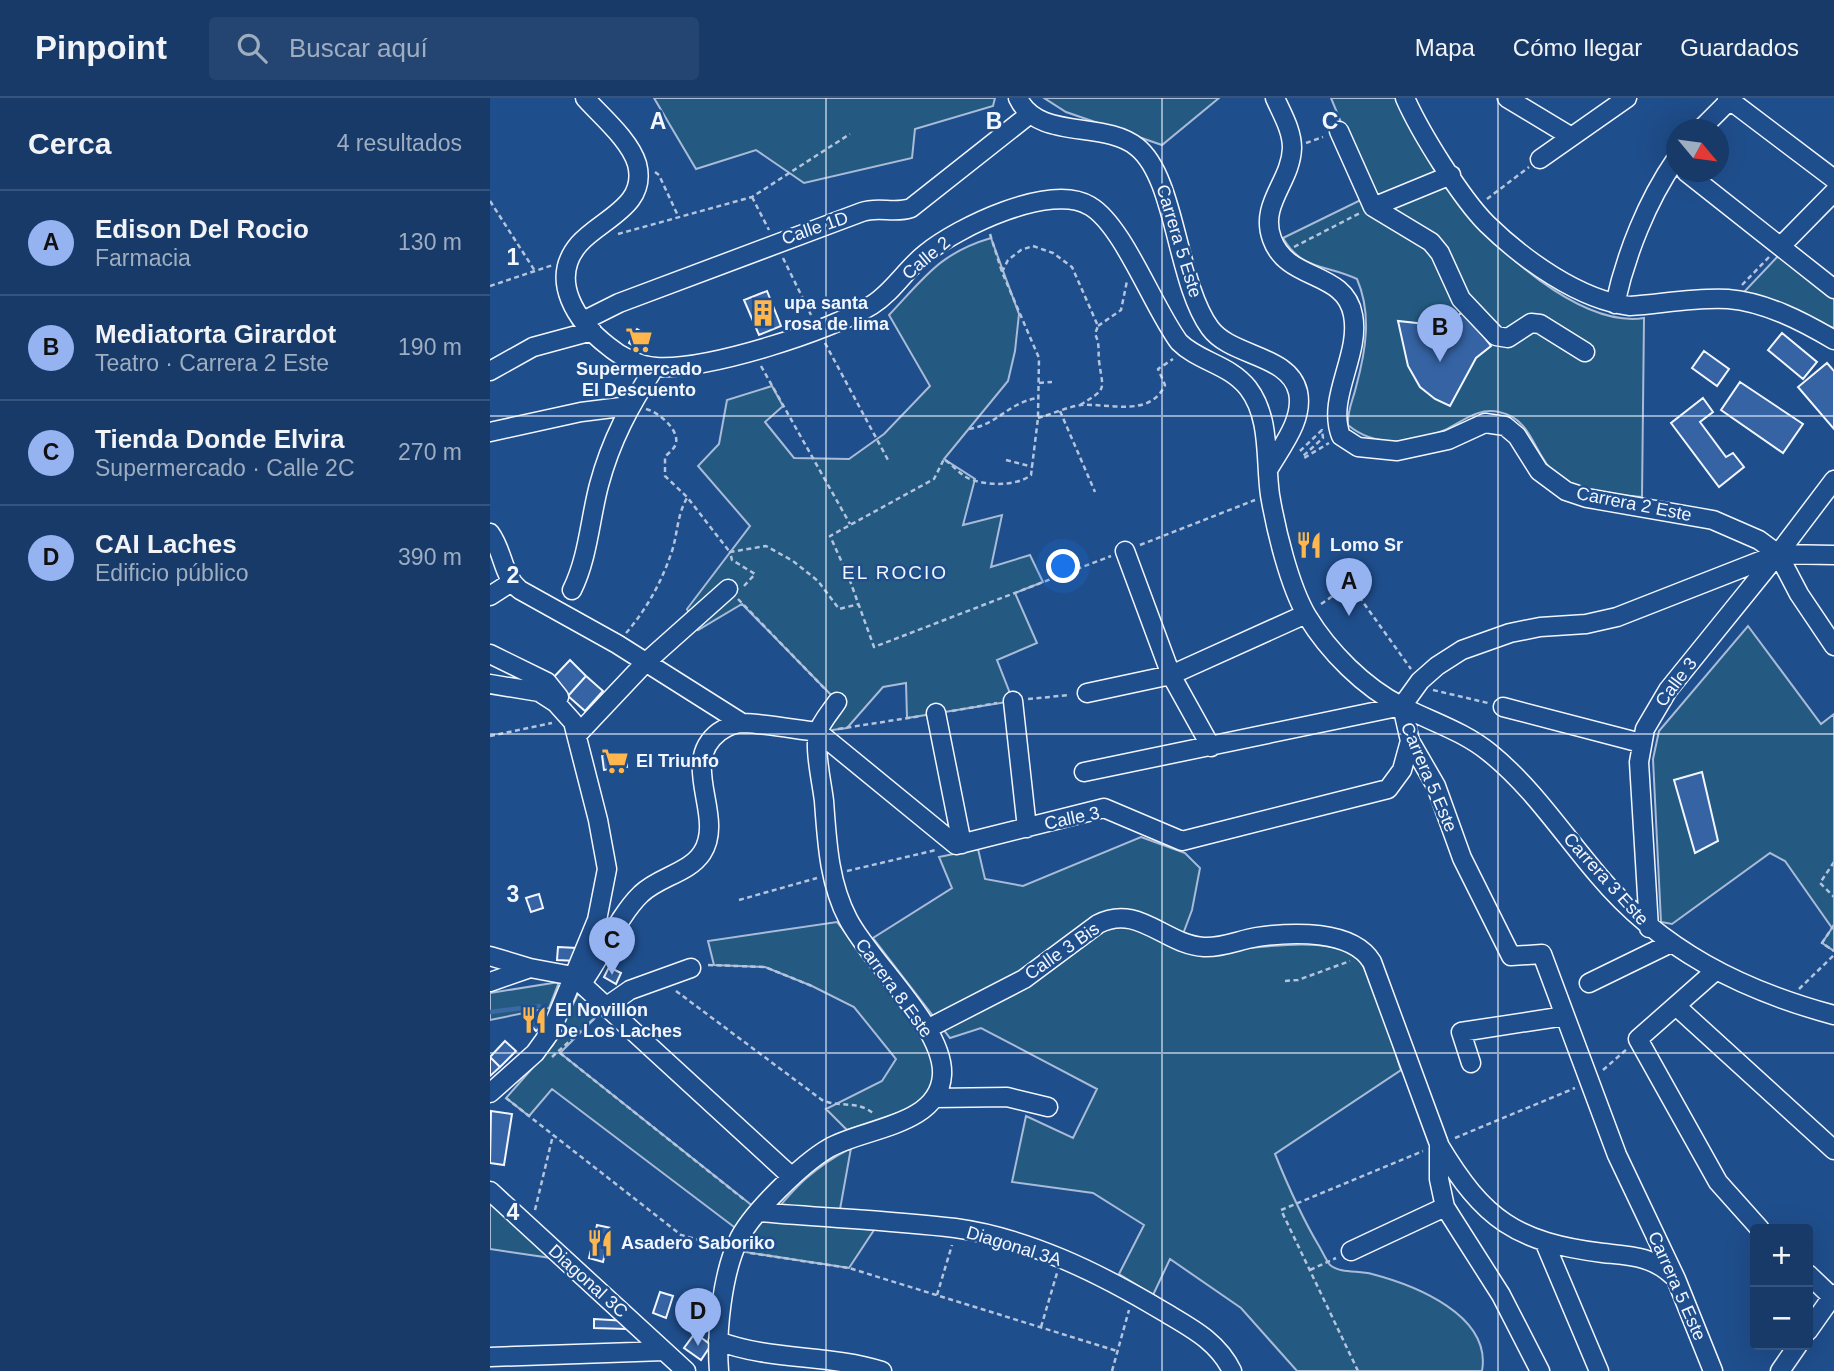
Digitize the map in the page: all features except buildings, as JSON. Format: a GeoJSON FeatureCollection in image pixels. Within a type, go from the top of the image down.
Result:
{"type":"FeatureCollection","features":[{"type":"Feature","properties":{"kind":"street"},"geometry":{"type":"LineString","coordinates":[[572,590],[581,568],[609,451],[629,406],[655,367],[618,354],[587,326],[567,294],[565,282],[569,260],[581,242],[626,206],[637,185],[638,169],[634,155],[584,98]]}},
{"type":"Feature","properties":{"kind":"street"},"geometry":{"type":"LineString","coordinates":[[1018,98],[1030,114]]}},
{"type":"Feature","properties":{"kind":"street"},"geometry":{"type":"LineString","coordinates":[[1275,98],[1290,131],[1292,149],[1288,167],[1273,196],[1269,215],[1270,233],[1279,254],[1296,270],[1337,288],[1351,307],[1354,330],[1337,418],[1341,436]]}},
{"type":"Feature","properties":{"kind":"street"},"geometry":{"type":"LineString","coordinates":[[1540,159],[1627,98]]}},
{"type":"Feature","properties":{"kind":"street"},"geometry":{"type":"LineString","coordinates":[[1711,119],[1730,99],[1834,179]]}},
{"type":"Feature","properties":{"kind":"street"},"geometry":{"type":"LineString","coordinates":[[1411,100],[1451,175],[1474,209],[1504,238],[1542,266],[1615,304],[1630,306],[1727,299],[1758,305],[1814,328],[1834,340]]}},
{"type":"Feature","properties":{"kind":"street"},"geometry":{"type":"LineString","coordinates":[[1516,100],[1570,136]]}},
{"type":"Feature","properties":{"kind":"street","name":"Calle 1D"},"geometry":{"type":"LineString","coordinates":[[490,371],[533,347],[587,326],[619,303],[775,242],[869,209],[897,211],[911,208],[1030,114]]}},
{"type":"Feature","properties":{"kind":"street","name":"Carrera 5 Este"},"geometry":{"type":"LineString","coordinates":[[1030,114],[1053,124],[1121,137],[1139,149],[1153,165],[1182,261],[1211,329],[1237,347],[1286,371],[1296,386],[1299,403],[1296,420],[1268,470],[1270,494],[1293,579],[1306,614],[1357,675],[1402,706],[1409,741],[1436,786],[1462,858],[1511,956],[1542,954],[1617,1155],[1676,1279],[1713,1371]]}},
{"type":"Feature","properties":{"kind":"street"},"geometry":{"type":"LineString","coordinates":[[1339,131],[1373,207],[1431,242],[1440,253],[1461,299],[1496,336],[1508,338],[1531,323],[1540,324],[1585,352]]}},
{"type":"Feature","properties":{"kind":"street"},"geometry":{"type":"LineString","coordinates":[[1373,207],[1451,175]]}},
{"type":"Feature","properties":{"kind":"street"},"geometry":{"type":"LineString","coordinates":[[1615,304],[1632,249],[1668,182]]}},
{"type":"Feature","properties":{"kind":"street"},"geometry":{"type":"LineString","coordinates":[[1701,182],[1834,289]]}},
{"type":"Feature","properties":{"kind":"street"},"geometry":{"type":"LineString","coordinates":[[1781,246],[1834,192]]}},
{"type":"Feature","properties":{"kind":"street","name":"Calle 2"},"geometry":{"type":"LineString","coordinates":[[655,367],[752,351],[818,330],[876,303],[932,248],[964,229],[1044,199],[1071,198],[1083,202],[1108,221],[1138,273]]}},
{"type":"Feature","properties":{"kind":"street"},"geometry":{"type":"LineString","coordinates":[[1138,273],[1179,342],[1187,350],[1232,372],[1249,389],[1264,422],[1268,470]]}},
{"type":"Feature","properties":{"kind":"street"},"geometry":{"type":"LineString","coordinates":[[490,432],[581,412],[629,406]]}},
{"type":"Feature","properties":{"kind":"street","name":"Carrera 2 Este"},"geometry":{"type":"LineString","coordinates":[[1341,436],[1358,447],[1397,451],[1448,440],[1485,423],[1501,424],[1514,432],[1539,471],[1566,491],[1587,498],[1713,520],[1744,532],[1779,554]]}},
{"type":"Feature","properties":{"kind":"street","name":"Calle 3"},"geometry":{"type":"LineString","coordinates":[[1649,928],[1639,762],[1645,729],[1663,696],[1779,554],[1834,480]]}},
{"type":"Feature","properties":{"kind":"street"},"geometry":{"type":"LineString","coordinates":[[490,533],[502,552],[510,583],[617,644],[742,723],[818,732],[959,845]]}},
{"type":"Feature","properties":{"kind":"street"},"geometry":{"type":"LineString","coordinates":[[1125,551],[1171,675],[1211,747]]}},
{"type":"Feature","properties":{"kind":"street"},"geometry":{"type":"LineString","coordinates":[[1779,554],[1799,594],[1834,646]]}},
{"type":"Feature","properties":{"kind":"street"},"geometry":{"type":"LineString","coordinates":[[1084,772],[1402,706],[1420,681],[1462,650],[1510,632],[1539,626],[1586,624],[1617,617],[1779,554],[1834,555]]}},
{"type":"Feature","properties":{"kind":"street"},"geometry":{"type":"LineString","coordinates":[[490,596],[510,583]]}},
{"type":"Feature","properties":{"kind":"street"},"geometry":{"type":"LineString","coordinates":[[575,729],[728,589]]}},
{"type":"Feature","properties":{"kind":"street"},"geometry":{"type":"LineString","coordinates":[[1087,693],[1171,675],[1306,614]]}},
{"type":"Feature","properties":{"kind":"street"},"geometry":{"type":"LineString","coordinates":[[490,654],[555,688],[560,707],[575,729],[607,869],[604,900],[578,979]]}},
{"type":"Feature","properties":{"kind":"street"},"geometry":{"type":"LineString","coordinates":[[490,684],[539,692],[560,707]]}},
{"type":"Feature","properties":{"kind":"street"},"geometry":{"type":"LineString","coordinates":[[1013,701],[1027,828]]}},
{"type":"Feature","properties":{"kind":"street"},"geometry":{"type":"LineString","coordinates":[[818,732],[837,702]]}},
{"type":"Feature","properties":{"kind":"street","name":"Carrera 3 Este"},"geometry":{"type":"LineString","coordinates":[[1402,706],[1460,732],[1506,767],[1537,799],[1598,876],[1668,944],[1714,972],[1834,1016]]}},
{"type":"Feature","properties":{"kind":"street"},"geometry":{"type":"LineString","coordinates":[[1503,707],[1641,743]]}},
{"type":"Feature","properties":{"kind":"street"},"geometry":{"type":"LineString","coordinates":[[936,713],[959,845]]}},
{"type":"Feature","properties":{"kind":"street"},"geometry":{"type":"LineString","coordinates":[[494,1092],[545,1040],[578,979],[631,904],[649,886],[688,866],[703,852],[709,831],[701,768],[703,753],[715,735],[742,723]]}},
{"type":"Feature","properties":{"kind":"street","name":"Carrera 8 Este"},"geometry":{"type":"LineString","coordinates":[[818,732],[832,874],[840,903],[855,932],[927,1029],[942,1066],[941,1083],[935,1098]]}},
{"type":"Feature","properties":{"kind":"street","name":"Calle 3"},"geometry":{"type":"LineString","coordinates":[[959,845],[1104,808],[1182,841],[1388,789],[1402,770],[1409,741]]}},
{"type":"Feature","properties":{"kind":"street","name":"Calle 3 Bis"},"geometry":{"type":"LineString","coordinates":[[927,1029],[1024,979],[1098,924],[1111,918],[1133,918],[1175,940],[1195,946],[1215,946],[1256,937],[1288,934],[1347,942],[1364,951]]}},
{"type":"Feature","properties":{"kind":"street"},"geometry":{"type":"LineString","coordinates":[[1589,983],[1668,944]]}},
{"type":"Feature","properties":{"kind":"street"},"geometry":{"type":"LineString","coordinates":[[1364,951],[1375,968],[1438,1144],[1461,1182],[1480,1205],[1503,1223],[1544,1241],[1587,1251],[1641,1257],[1660,1265],[1676,1279]]}},
{"type":"Feature","properties":{"kind":"street"},"geometry":{"type":"LineString","coordinates":[[490,956],[578,979],[792,1177]]}},
{"type":"Feature","properties":{"kind":"street"},"geometry":{"type":"LineString","coordinates":[[490,982],[530,968]]}},
{"type":"Feature","properties":{"kind":"street"},"geometry":{"type":"LineString","coordinates":[[607,1006],[630,990],[691,968]]}},
{"type":"Feature","properties":{"kind":"street"},"geometry":{"type":"LineString","coordinates":[[1714,972],[1638,1040],[1718,1182],[1756,1224]]}},
{"type":"Feature","properties":{"kind":"street"},"geometry":{"type":"LineString","coordinates":[[1676,1006],[1834,1150]]}},
{"type":"Feature","properties":{"kind":"street"},"geometry":{"type":"LineString","coordinates":[[1471,1063],[1461,1032],[1564,1016]]}},
{"type":"Feature","properties":{"kind":"street"},"geometry":{"type":"LineString","coordinates":[[719,1371],[718,1341],[734,1250],[744,1229],[804,1164],[831,1147],[924,1110],[935,1098],[1007,1097],[1048,1107]]}},
{"type":"Feature","properties":{"kind":"street"},"geometry":{"type":"LineString","coordinates":[[1438,1144],[1439,1179],[1445,1207],[1501,1295],[1540,1371]]}},
{"type":"Feature","properties":{"kind":"street","name":"Diagonal 3C"},"geometry":{"type":"LineString","coordinates":[[490,1191],[667,1359],[686,1371]]}},
{"type":"Feature","properties":{"kind":"street"},"geometry":{"type":"LineString","coordinates":[[1351,1251],[1445,1207]]}},
{"type":"Feature","properties":{"kind":"street","name":"Diagonal 3A"},"geometry":{"type":"LineString","coordinates":[[760,1212],[957,1228],[1023,1245],[1109,1278],[1205,1336],[1222,1354],[1232,1371]]}},
{"type":"Feature","properties":{"kind":"street"},"geometry":{"type":"LineString","coordinates":[[1544,1241],[1599,1371]]}},
{"type":"Feature","properties":{"kind":"street"},"geometry":{"type":"LineString","coordinates":[[1813,1278],[1833,1295],[1813,1324]]}},
{"type":"Feature","properties":{"kind":"street"},"geometry":{"type":"LineString","coordinates":[[718,1341],[754,1352],[830,1358],[882,1371]]}},
{"type":"Feature","properties":{"kind":"street"},"geometry":{"type":"LineString","coordinates":[[1780,1371],[1795,1350]]}},
{"type":"Feature","properties":{"kind":"street"},"geometry":{"type":"LineString","coordinates":[[490,1357],[667,1359]]}},
{"type":"Feature","properties":{"kind":"path"},"geometry":{"type":"LineString","coordinates":[[1292,149],[1339,131]]}},
{"type":"Feature","properties":{"kind":"path"},"geometry":{"type":"LineString","coordinates":[[616,235],[752,197],[850,134]]}},
{"type":"Feature","properties":{"kind":"path"},"geometry":{"type":"LineString","coordinates":[[634,155],[660,175],[679,218]]}},
{"type":"Feature","properties":{"kind":"path"},"geometry":{"type":"LineString","coordinates":[[1474,209],[1540,159]]}},
{"type":"Feature","properties":{"kind":"path"},"geometry":{"type":"LineString","coordinates":[[752,197],[818,330],[888,460]]}},
{"type":"Feature","properties":{"kind":"path"},"geometry":{"type":"LineString","coordinates":[[490,201],[535,271]]}},
{"type":"Feature","properties":{"kind":"path"},"geometry":{"type":"LineString","coordinates":[[1279,254],[1373,207]]}},
{"type":"Feature","properties":{"kind":"path"},"geometry":{"type":"LineString","coordinates":[[986,220],[1002,272],[1039,358],[1038,418],[1031,475],[1022,482],[1011,484],[968,478],[944,459],[934,478],[830,536],[874,647],[1270,494]]}},
{"type":"Feature","properties":{"kind":"path"},"geometry":{"type":"LineString","coordinates":[[1002,272],[1008,260],[1021,250],[1033,246],[1054,253],[1072,267],[1098,326]]}},
{"type":"Feature","properties":{"kind":"path"},"geometry":{"type":"LineString","coordinates":[[1727,299],[1781,246]]}},
{"type":"Feature","properties":{"kind":"path"},"geometry":{"type":"LineString","coordinates":[[490,286],[569,260]]}},
{"type":"Feature","properties":{"kind":"path"},"geometry":{"type":"LineString","coordinates":[[1038,418],[1080,405],[1099,393],[1105,384],[1099,363],[1100,344],[1094,334],[1098,326],[1114,319],[1121,310],[1127,281],[1138,273]]}},
{"type":"Feature","properties":{"kind":"path"},"geometry":{"type":"LineString","coordinates":[[752,351],[850,525]]}},
{"type":"Feature","properties":{"kind":"path"},"geometry":{"type":"LineString","coordinates":[[1080,405],[1149,405],[1160,397],[1165,385],[1158,369]]}},
{"type":"Feature","properties":{"kind":"path"},"geometry":{"type":"LineString","coordinates":[[1039,383],[1052,382]]}},
{"type":"Feature","properties":{"kind":"path"},"geometry":{"type":"LineString","coordinates":[[969,429],[992,422],[1020,401],[1037,398]]}},
{"type":"Feature","properties":{"kind":"path"},"geometry":{"type":"LineString","coordinates":[[629,406],[651,410],[673,431],[676,443],[665,457],[664,470],[668,481],[687,498],[730,552],[732,560],[755,574],[743,589],[728,589]]}},
{"type":"Feature","properties":{"kind":"path"},"geometry":{"type":"LineString","coordinates":[[1060,411],[1095,492]]}},
{"type":"Feature","properties":{"kind":"path"},"geometry":{"type":"LineString","coordinates":[[1296,455],[1322,430],[1323,438],[1303,456],[1304,458],[1341,436]]}},
{"type":"Feature","properties":{"kind":"path"},"geometry":{"type":"LineString","coordinates":[[1006,460],[1033,467]]}},
{"type":"Feature","properties":{"kind":"path"},"geometry":{"type":"LineString","coordinates":[[617,644],[636,622],[657,588],[674,545],[678,516],[687,498]]}},
{"type":"Feature","properties":{"kind":"path"},"geometry":{"type":"LineString","coordinates":[[730,552],[766,546],[793,561],[818,581],[839,609],[859,604]]}},
{"type":"Feature","properties":{"kind":"path"},"geometry":{"type":"LineString","coordinates":[[1306,614],[1350,584],[1420,681],[1436,692],[1503,707]]}},
{"type":"Feature","properties":{"kind":"path"},"geometry":{"type":"LineString","coordinates":[[728,589],[837,702]]}},
{"type":"Feature","properties":{"kind":"path"},"geometry":{"type":"LineString","coordinates":[[490,736],[534,724],[575,729]]}},
{"type":"Feature","properties":{"kind":"path"},"geometry":{"type":"LineString","coordinates":[[739,900],[832,874],[959,845]]}},
{"type":"Feature","properties":{"kind":"path"},"geometry":{"type":"LineString","coordinates":[[1834,862],[1820,883],[1834,897]]}},
{"type":"Feature","properties":{"kind":"path"},"geometry":{"type":"LineString","coordinates":[[1786,1000],[1834,953],[1822,943],[1834,925]]}},
{"type":"Feature","properties":{"kind":"path"},"geometry":{"type":"LineString","coordinates":[[1285,981],[1298,980],[1339,966],[1364,951]]}},
{"type":"Feature","properties":{"kind":"path"},"geometry":{"type":"LineString","coordinates":[[691,968],[720,964],[765,967],[812,986]]}},
{"type":"Feature","properties":{"kind":"path"},"geometry":{"type":"LineString","coordinates":[[659,978],[822,1100],[866,1107],[887,1125]]}},
{"type":"Feature","properties":{"kind":"path"},"geometry":{"type":"LineString","coordinates":[[1589,1082],[1638,1040]]}},
{"type":"Feature","properties":{"kind":"path"},"geometry":{"type":"LineString","coordinates":[[560,1053],[760,1212]]}},
{"type":"Feature","properties":{"kind":"path"},"geometry":{"type":"LineString","coordinates":[[494,1092],[681,1235],[734,1250],[849,1268],[1117,1351]]}},
{"type":"Feature","properties":{"kind":"path"},"geometry":{"type":"LineString","coordinates":[[531,1230],[553,1135]]}},
{"type":"Feature","properties":{"kind":"path"},"geometry":{"type":"LineString","coordinates":[[1280,1210],[1358,1371]]}},
{"type":"Feature","properties":{"kind":"path"},"geometry":{"type":"LineString","coordinates":[[937,1295],[957,1228]]}},
{"type":"Feature","properties":{"kind":"path"},"geometry":{"type":"LineString","coordinates":[[1310,1270],[1351,1251]]}},
{"type":"Feature","properties":{"kind":"path"},"geometry":{"type":"LineString","coordinates":[[1041,1327],[1061,1260]]}},
{"type":"Feature","properties":{"kind":"path"},"geometry":{"type":"LineString","coordinates":[[1112,1371],[1133,1293]]}},
{"type":"Feature","properties":{"kind":"shaded area"},"geometry":{"type":"Polygon","coordinates":[[[654,98],[995,98],[993,106],[915,129],[912,158],[804,183],[756,150],[696,169],[654,98]]]}},
{"type":"Feature","properties":{"kind":"shaded area"},"geometry":{"type":"Polygon","coordinates":[[[1044,98],[1219,98],[1162,145],[1066,112],[1044,98]]]}},
{"type":"Feature","properties":{"kind":"shaded area"},"geometry":{"type":"Polygon","coordinates":[[[1331,98],[1398,98],[1458,199],[1473,219],[1515,261],[1566,298],[1593,311],[1619,318],[1644,318],[1642,497],[1585,490],[1564,481],[1548,466],[1526,429],[1510,416],[1499,412],[1477,413],[1433,435],[1408,441],[1370,437],[1348,425],[1349,410],[1365,346],[1366,319],[1362,292],[1357,279],[1307,262],[1290,249],[1283,238],[1371,195],[1331,98]]]}},
{"type":"Feature","properties":{"kind":"shaded area"},"geometry":{"type":"Polygon","coordinates":[[[991,238],[1019,314],[1015,351],[1008,381],[944,459],[975,479],[963,525],[1002,515],[991,567],[1030,555],[1043,582],[1015,593],[1037,643],[997,660],[1013,701],[907,718],[906,683],[883,687],[847,728],[818,732],[837,701],[742,604],[698,630],[687,609],[750,526],[698,466],[719,444],[727,400],[772,386],[783,406],[765,422],[794,458],[849,459],[884,434],[930,386],[889,315],[934,268],[959,251],[991,238]]]}},
{"type":"Feature","properties":{"kind":"shaded area"},"geometry":{"type":"Polygon","coordinates":[[[1780,254],[1834,296],[1834,328],[1743,293],[1780,254]]]}},
{"type":"Feature","properties":{"kind":"shaded area"},"geometry":{"type":"Polygon","coordinates":[[[1748,626],[1821,724],[1834,714],[1834,951],[1822,943],[1832,928],[1785,861],[1770,853],[1672,924],[1661,922],[1653,759],[1659,731],[1748,626]]]}},
{"type":"Feature","properties":{"kind":"shaded area"},"geometry":{"type":"Polygon","coordinates":[[[1141,837],[1185,853],[1200,868],[1192,910],[1177,950],[1206,954],[1301,944],[1327,946],[1351,953],[1367,972],[1401,1070],[1275,1154],[1312,1235],[1330,1265],[1339,1270],[1389,1279],[1428,1295],[1446,1306],[1463,1319],[1475,1334],[1482,1351],[1482,1371],[1297,1371],[1241,1308],[1170,1259],[1153,1295],[1119,1274],[1144,1225],[1093,1193],[1012,1182],[1026,1116],[1073,1138],[1097,1089],[981,1028],[950,1038],[873,938],[952,888],[939,857],[978,849],[985,879],[1023,886],[1141,837]]]}},
{"type":"Feature","properties":{"kind":"shaded area"},"geometry":{"type":"Polygon","coordinates":[[[837,922],[875,970],[935,1057],[933,1090],[921,1105],[847,1130],[826,1109],[882,1081],[896,1059],[854,1007],[765,967],[714,965],[708,941],[837,922]]]}},
{"type":"Feature","properties":{"kind":"shaded area"},"geometry":{"type":"Polygon","coordinates":[[[559,982],[549,1008],[490,1020],[490,993],[559,982]]]}},
{"type":"Feature","properties":{"kind":"shaded area"},"geometry":{"type":"Polygon","coordinates":[[[578,994],[601,1012],[560,1053],[769,1219],[806,1179],[851,1148],[837,1226],[874,1230],[849,1268],[745,1252],[750,1239],[552,1089],[529,1116],[506,1098],[553,1045],[578,994]]]}},
{"type":"Feature","properties":{"kind":"shaded area"},"geometry":{"type":"Polygon","coordinates":[[[490,1201],[551,1258],[490,1249],[490,1201]]]}},
{"type":"Feature","properties":{"kind":"waterway"},"geometry":{"type":"LineString","coordinates":[[490,1012],[539,1006]]}},
{"type":"Feature","properties":{"kind":"place","name":"upa santa rosa de lima"},"geometry":{"type":"Point","coordinates":[763,313]}},
{"type":"Feature","properties":{"kind":"place","name":"Supermercado El Descuento"},"geometry":{"type":"Point","coordinates":[639,340]}},
{"type":"Feature","properties":{"kind":"place","name":"Mediatorta Girardot"},"geometry":{"type":"Point","coordinates":[1440,362]}},
{"type":"Feature","properties":{"kind":"place","name":"Lomo Sr"},"geometry":{"type":"Point","coordinates":[1309,545]}},
{"type":"Feature","properties":{"kind":"place","name":"Edison Del Rocio"},"geometry":{"type":"Point","coordinates":[1349,616]}},
{"type":"Feature","properties":{"kind":"place","name":"El Triunfo"},"geometry":{"type":"Point","coordinates":[615,761]}},
{"type":"Feature","properties":{"kind":"place","name":"Tienda Donde Elvira"},"geometry":{"type":"Point","coordinates":[612,975]}},
{"type":"Feature","properties":{"kind":"place","name":"El Novillon De Los Laches"},"geometry":{"type":"Point","coordinates":[534,1020]}},
{"type":"Feature","properties":{"kind":"place","name":"Asadero Saboriko"},"geometry":{"type":"Point","coordinates":[600,1243]}},
{"type":"Feature","properties":{"kind":"place","name":"CAI Laches"},"geometry":{"type":"Point","coordinates":[698,1346]}},
{"type":"Feature","properties":{"kind":"district","name":"EL ROCIO"},"geometry":{"type":"Point","coordinates":[895,572]}}]}
